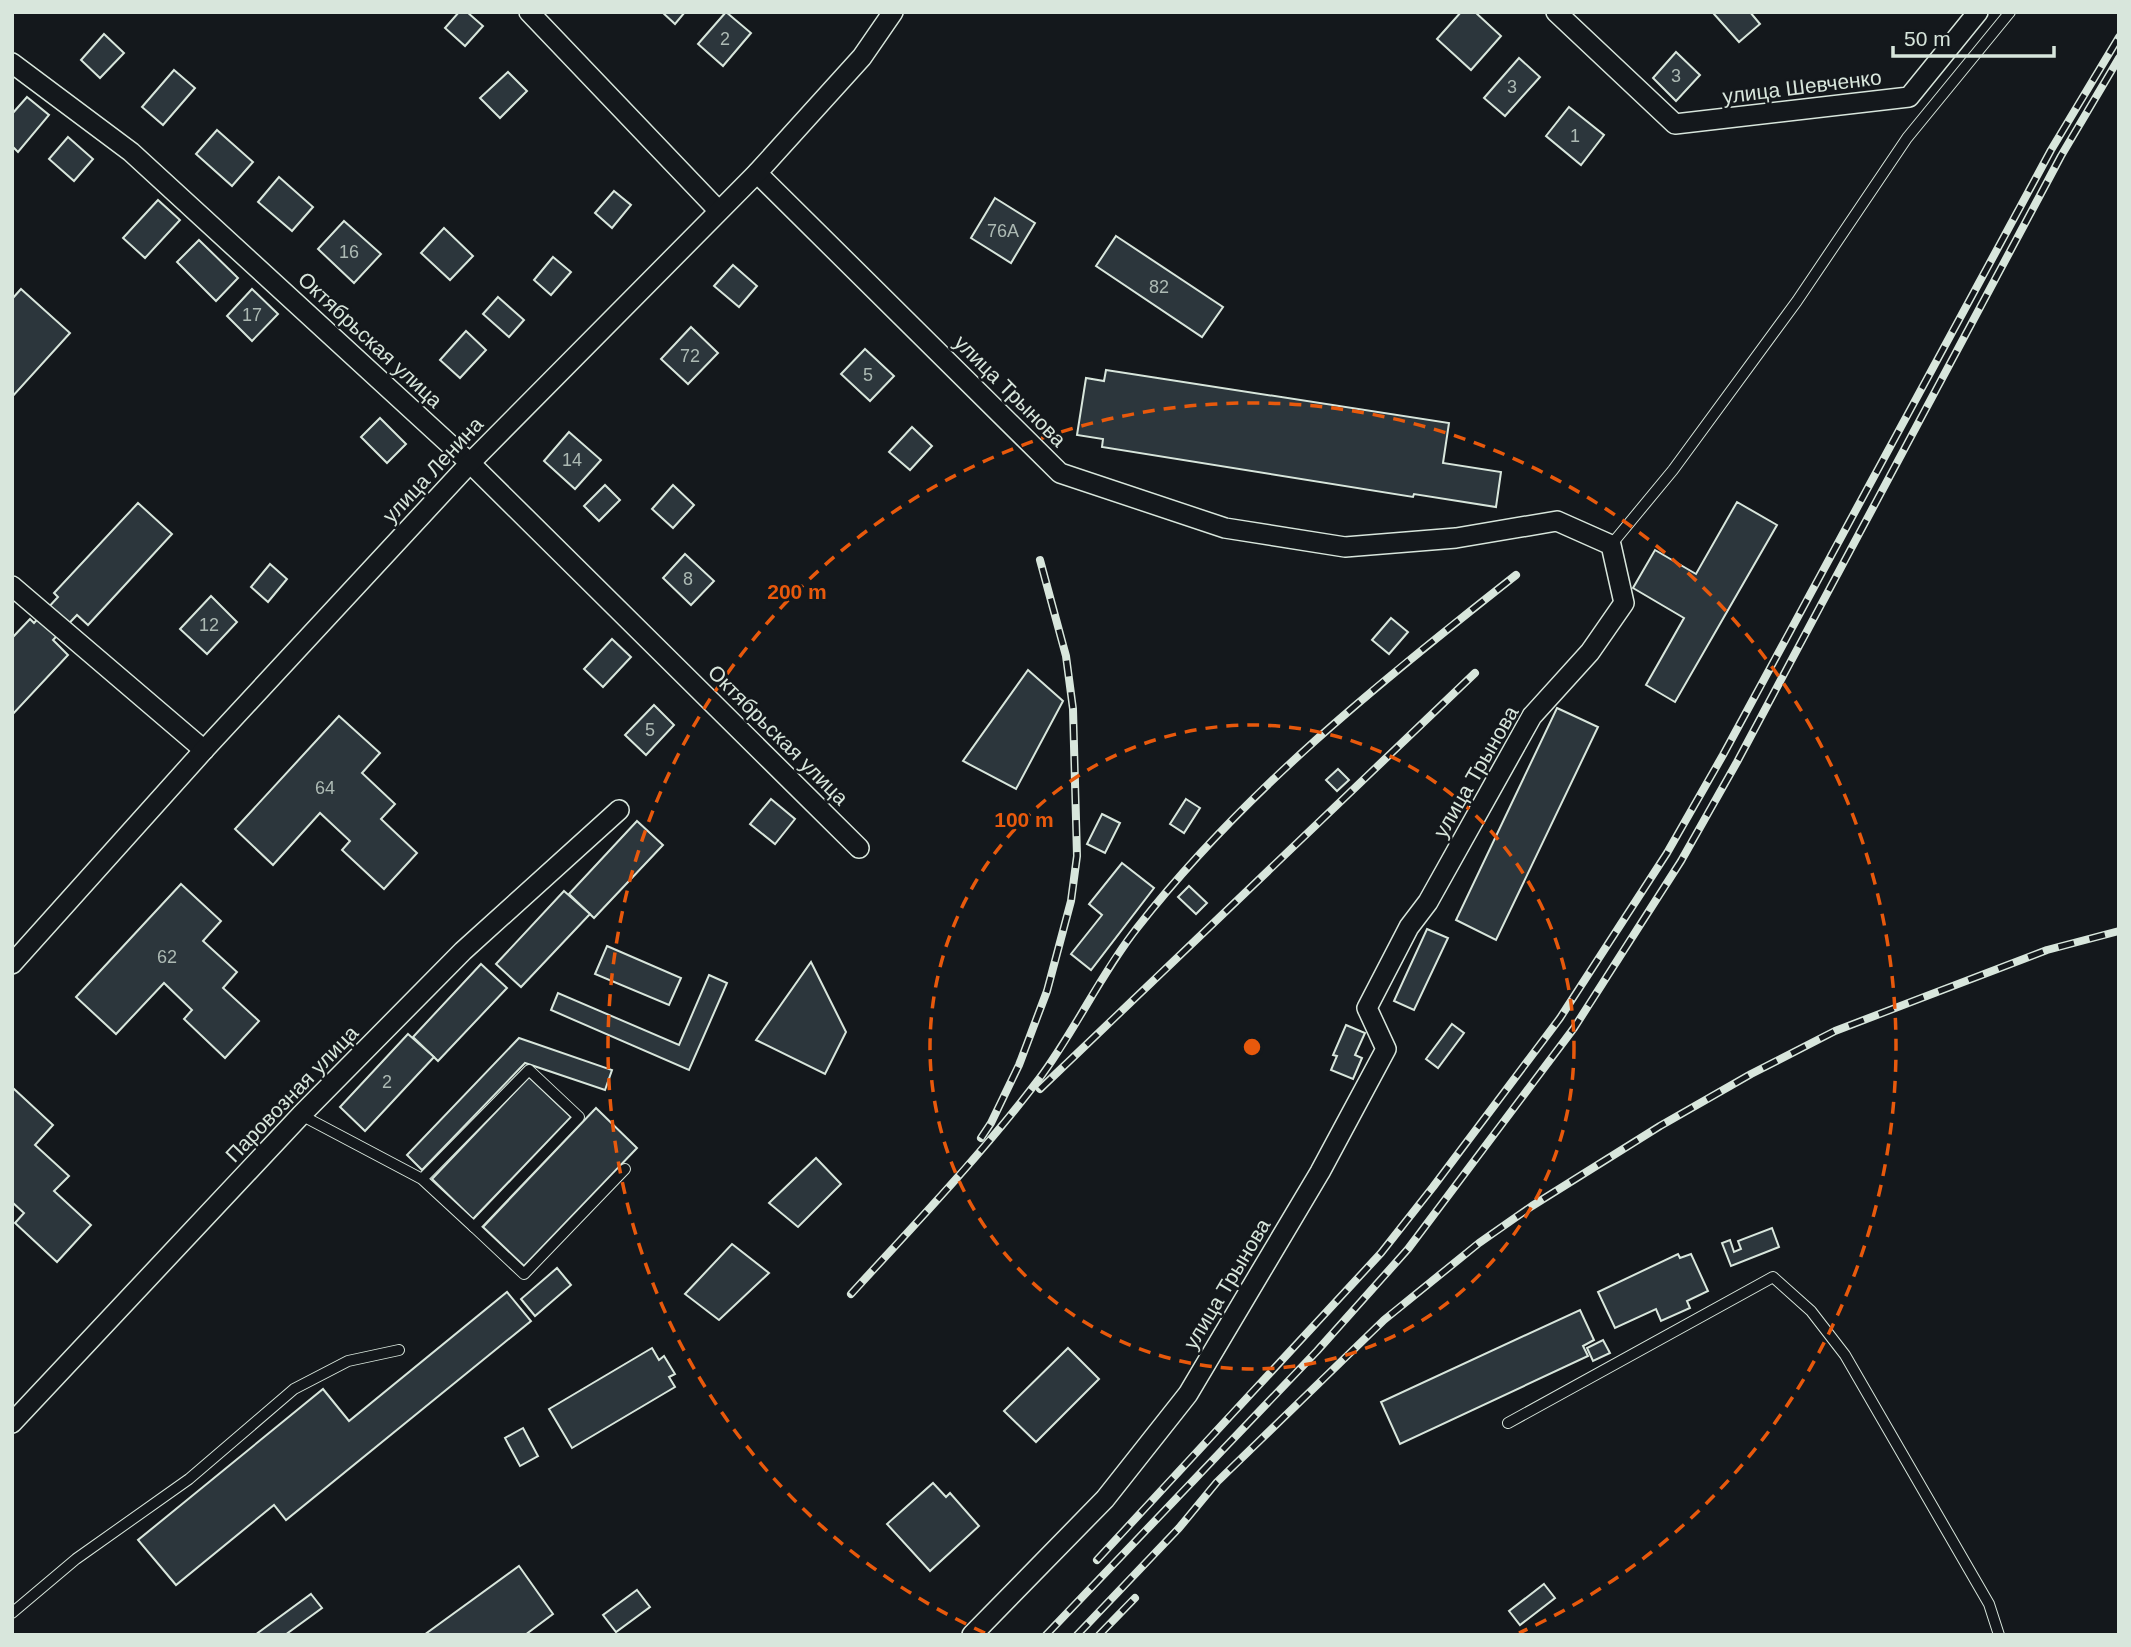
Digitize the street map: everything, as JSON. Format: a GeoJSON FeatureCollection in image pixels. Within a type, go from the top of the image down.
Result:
{"type":"FeatureCollection","features":[{"type":"Feature","properties":{"kind":"street"},"geometry":{"type":"LineString","coordinates":[[529,12],[718,210]]}},
{"type":"Feature","properties":{"kind":"street","name":"улица Ленина"},"geometry":{"type":"LineString","coordinates":[[12,964],[204,750],[470,463],[757,173],[862,57],[893,12]]}},
{"type":"Feature","properties":{"kind":"street","name":"улица Шевченко"},"geometry":{"type":"LineString","coordinates":[[1556,12],[1675,124],[1909,97],[1978,12]]}},
{"type":"Feature","properties":{"kind":"street","name":"Октябрьская улица"},"geometry":{"type":"LineString","coordinates":[[12,63],[131,152],[470,463],[859,848]]}},
{"type":"Feature","properties":{"kind":"street","name":"улица Трынова"},"geometry":{"type":"LineString","coordinates":[[757,173],[1060,473],[1225,528],[1345,547],[1456,538],[1557,521],[1611,545],[1625,604],[1590,652],[1532,716],[1428,902],[1409,927],[1367,1008],[1386,1049],[1320,1172],[1188,1394],[1105,1499],[972,1635]]}},
{"type":"Feature","properties":{"kind":"street"},"geometry":{"type":"LineString","coordinates":[[12,586],[204,750]]}},
{"type":"Feature","properties":{"kind":"street","name":"Паровозная улица"},"geometry":{"type":"LineString","coordinates":[[12,1423],[301,1115],[463,951],[619,810]]}},
{"type":"Feature","properties":{"kind":"lane"},"geometry":{"type":"LineString","coordinates":[[1611,545],[1673,470],[1797,301],[1907,138],[2010,12]]}},
{"type":"Feature","properties":{"kind":"lane"},"geometry":{"type":"LineString","coordinates":[[422,1179],[529,1070],[579,1116],[474,1227]]}},
{"type":"Feature","properties":{"kind":"lane"},"geometry":{"type":"LineString","coordinates":[[301,1115],[422,1179],[524,1274],[625,1168]]}},
{"type":"Feature","properties":{"kind":"lane"},"geometry":{"type":"LineString","coordinates":[[1508,1423],[1773,1277],[1811,1311],[1845,1354],[1989,1604],[1999,1635]]}},
{"type":"Feature","properties":{"kind":"lane"},"geometry":{"type":"LineString","coordinates":[[12,1612],[76,1559],[189,1479],[294,1389],[348,1361],[399,1350]]}},
{"type":"Feature","properties":{"kind":"building"},"geometry":{"type":"Polygon","coordinates":[[[459,12],[467,12],[483,26],[465,46],[445,28],[459,12]]]}},
{"type":"Feature","properties":{"kind":"building"},"geometry":{"type":"Polygon","coordinates":[[[662,12],[685,12],[675,24],[662,12]]]}},
{"type":"Feature","properties":{"kind":"building"},"geometry":{"type":"Polygon","coordinates":[[[726,12],[751,33],[723,66],[698,44],[726,12]]]}},
{"type":"Feature","properties":{"kind":"building"},"geometry":{"type":"Polygon","coordinates":[[[1461,12],[1475,12],[1501,36],[1471,70],[1437,39],[1461,12]]]}},
{"type":"Feature","properties":{"kind":"building"},"geometry":{"type":"Polygon","coordinates":[[[1750,12],[1760,24],[1739,42],[1714,14],[1750,12]]]}},
{"type":"Feature","properties":{"kind":"building"},"geometry":{"type":"Polygon","coordinates":[[[104,34],[124,53],[100,78],[81,60],[104,34]]]}},
{"type":"Feature","properties":{"kind":"building"},"geometry":{"type":"Polygon","coordinates":[[[1676,52],[1700,75],[1676,101],[1653,78],[1676,52]]]}},
{"type":"Feature","properties":{"kind":"building"},"geometry":{"type":"Polygon","coordinates":[[[1519,58],[1540,77],[1505,116],[1484,98],[1519,58]]]}},
{"type":"Feature","properties":{"kind":"building"},"geometry":{"type":"Polygon","coordinates":[[[174,70],[195,88],[163,125],[142,107],[174,70]]]}},
{"type":"Feature","properties":{"kind":"building"},"geometry":{"type":"Polygon","coordinates":[[[508,72],[527,91],[500,118],[480,98],[508,72]]]}},
{"type":"Feature","properties":{"kind":"building"},"geometry":{"type":"Polygon","coordinates":[[[27,97],[49,115],[18,152],[12,146],[12,114],[27,97]]]}},
{"type":"Feature","properties":{"kind":"building"},"geometry":{"type":"Polygon","coordinates":[[[1569,107],[1604,135],[1581,165],[1546,136],[1569,107]]]}},
{"type":"Feature","properties":{"kind":"building"},"geometry":{"type":"Polygon","coordinates":[[[217,130],[253,162],[232,186],[196,154],[217,130]]]}},
{"type":"Feature","properties":{"kind":"building"},"geometry":{"type":"Polygon","coordinates":[[[68,137],[93,159],[74,181],[49,159],[68,137]]]}},
{"type":"Feature","properties":{"kind":"building"},"geometry":{"type":"Polygon","coordinates":[[[279,177],[313,207],[292,231],[258,202],[279,177]]]}},
{"type":"Feature","properties":{"kind":"building"},"geometry":{"type":"Polygon","coordinates":[[[614,191],[631,205],[612,228],[595,213],[614,191]]]}},
{"type":"Feature","properties":{"kind":"building"},"geometry":{"type":"Polygon","coordinates":[[[995,198],[1035,223],[1011,263],[971,238],[995,198]]]}},
{"type":"Feature","properties":{"kind":"building"},"geometry":{"type":"Polygon","coordinates":[[[158,200],[180,220],[145,258],[123,238],[158,200]]]}},
{"type":"Feature","properties":{"kind":"building"},"geometry":{"type":"Polygon","coordinates":[[[344,221],[381,254],[354,283],[318,249],[344,221]]]}},
{"type":"Feature","properties":{"kind":"building"},"geometry":{"type":"Polygon","coordinates":[[[444,228],[473,256],[450,280],[421,253],[444,228]]]}},
{"type":"Feature","properties":{"kind":"building"},"geometry":{"type":"Polygon","coordinates":[[[1116,236],[1223,307],[1202,337],[1096,266],[1116,236]]]}},
{"type":"Feature","properties":{"kind":"building"},"geometry":{"type":"Polygon","coordinates":[[[199,240],[238,278],[216,301],[177,262],[199,240]]]}},
{"type":"Feature","properties":{"kind":"building"},"geometry":{"type":"Polygon","coordinates":[[[553,257],[571,272],[551,295],[534,280],[553,257]]]}},
{"type":"Feature","properties":{"kind":"building"},"geometry":{"type":"Polygon","coordinates":[[[733,265],[757,286],[739,307],[714,286],[733,265]]]}},
{"type":"Feature","properties":{"kind":"building"},"geometry":{"type":"Polygon","coordinates":[[[21,289],[70,333],[12,397],[12,299],[21,289]]]}},
{"type":"Feature","properties":{"kind":"building"},"geometry":{"type":"Polygon","coordinates":[[[252,289],[278,314],[252,341],[227,316],[252,289]]]}},
{"type":"Feature","properties":{"kind":"building"},"geometry":{"type":"Polygon","coordinates":[[[498,297],[524,320],[509,337],[483,314],[498,297]]]}},
{"type":"Feature","properties":{"kind":"building"},"geometry":{"type":"Polygon","coordinates":[[[691,327],[718,353],[688,384],[661,359],[691,327]]]}},
{"type":"Feature","properties":{"kind":"building"},"geometry":{"type":"Polygon","coordinates":[[[466,331],[486,350],[460,378],[440,360],[466,331]]]}},
{"type":"Feature","properties":{"kind":"building"},"geometry":{"type":"Polygon","coordinates":[[[865,349],[894,376],[870,401],[841,374],[865,349]]]}},
{"type":"Feature","properties":{"kind":"building"},"geometry":{"type":"Polygon","coordinates":[[[1106,370],[1449,423],[1443,463],[1501,472],[1496,507],[1414,494],[1413,497],[1102,447],[1103,439],[1077,435],[1086,378],[1104,381],[1106,370]]]}},
{"type":"Feature","properties":{"kind":"building"},"geometry":{"type":"Polygon","coordinates":[[[380,418],[406,444],[387,463],[361,437],[380,418]]]}},
{"type":"Feature","properties":{"kind":"building"},"geometry":{"type":"Polygon","coordinates":[[[912,427],[932,446],[910,470],[889,452],[912,427]]]}},
{"type":"Feature","properties":{"kind":"building"},"geometry":{"type":"Polygon","coordinates":[[[569,432],[601,460],[575,489],[544,461],[569,432]]]}},
{"type":"Feature","properties":{"kind":"building"},"geometry":{"type":"Polygon","coordinates":[[[605,485],[620,500],[599,521],[584,506],[605,485]]]}},
{"type":"Feature","properties":{"kind":"building"},"geometry":{"type":"Polygon","coordinates":[[[673,485],[694,505],[673,528],[652,509],[673,485]]]}},
{"type":"Feature","properties":{"kind":"building"},"geometry":{"type":"Polygon","coordinates":[[[1737,502],[1777,525],[1675,702],[1646,685],[1684,618],[1633,588],[1655,550],[1696,574],[1737,502]]]}},
{"type":"Feature","properties":{"kind":"building"},"geometry":{"type":"Polygon","coordinates":[[[138,503],[172,534],[88,625],[77,615],[53,640],[68,655],[12,715],[12,638],[30,619],[34,623],[58,597],[54,593],[138,503]]]}},
{"type":"Feature","properties":{"kind":"building"},"geometry":{"type":"Polygon","coordinates":[[[685,554],[714,581],[691,605],[663,578],[685,554]]]}},
{"type":"Feature","properties":{"kind":"building"},"geometry":{"type":"Polygon","coordinates":[[[270,564],[287,579],[268,602],[251,587],[270,564]]]}},
{"type":"Feature","properties":{"kind":"building"},"geometry":{"type":"Polygon","coordinates":[[[211,596],[237,622],[207,654],[180,629],[211,596]]]}},
{"type":"Feature","properties":{"kind":"building"},"geometry":{"type":"Polygon","coordinates":[[[1391,618],[1408,632],[1389,654],[1372,640],[1391,618]]]}},
{"type":"Feature","properties":{"kind":"building"},"geometry":{"type":"Polygon","coordinates":[[[612,639],[631,657],[603,687],[584,669],[612,639]]]}},
{"type":"Feature","properties":{"kind":"building"},"geometry":{"type":"Polygon","coordinates":[[[1028,670],[1063,701],[1016,789],[963,761],[1028,670]]]}},
{"type":"Feature","properties":{"kind":"building"},"geometry":{"type":"Polygon","coordinates":[[[654,705],[674,725],[646,755],[625,735],[654,705]]]}},
{"type":"Feature","properties":{"kind":"building"},"geometry":{"type":"Polygon","coordinates":[[[1557,708],[1598,727],[1496,940],[1456,920],[1557,708]]]}},
{"type":"Feature","properties":{"kind":"building"},"geometry":{"type":"Polygon","coordinates":[[[339,716],[380,753],[362,773],[395,804],[381,819],[417,853],[384,889],[342,850],[350,841],[320,813],[273,865],[235,829],[339,716]]]}},
{"type":"Feature","properties":{"kind":"building"},"geometry":{"type":"Polygon","coordinates":[[[1338,769],[1349,780],[1337,791],[1326,780],[1338,769]]]}},
{"type":"Feature","properties":{"kind":"building"},"geometry":{"type":"Polygon","coordinates":[[[771,799],[795,819],[775,844],[750,824],[771,799]]]}},
{"type":"Feature","properties":{"kind":"building"},"geometry":{"type":"Polygon","coordinates":[[[1186,799],[1200,808],[1184,833],[1170,824],[1186,799]]]}},
{"type":"Feature","properties":{"kind":"building"},"geometry":{"type":"Polygon","coordinates":[[[1102,814],[1120,823],[1105,853],[1087,844],[1102,814]]]}},
{"type":"Feature","properties":{"kind":"building"},"geometry":{"type":"Polygon","coordinates":[[[637,821],[663,845],[594,918],[569,894],[637,821]]]}},
{"type":"Feature","properties":{"kind":"building"},"geometry":{"type":"Polygon","coordinates":[[[1122,863],[1154,888],[1091,970],[1071,954],[1102,915],[1089,904],[1122,863]]]}},
{"type":"Feature","properties":{"kind":"building"},"geometry":{"type":"Polygon","coordinates":[[[181,884],[221,921],[203,941],[237,972],[223,988],[259,1021],[225,1058],[184,1019],[192,1010],[164,983],[116,1034],[76,997],[181,884]]]}},
{"type":"Feature","properties":{"kind":"building"},"geometry":{"type":"Polygon","coordinates":[[[1189,886],[1207,903],[1196,914],[1178,897],[1189,886]]]}},
{"type":"Feature","properties":{"kind":"building"},"geometry":{"type":"Polygon","coordinates":[[[564,891],[590,914],[521,987],[496,964],[564,891]]]}},
{"type":"Feature","properties":{"kind":"building"},"geometry":{"type":"Polygon","coordinates":[[[1427,929],[1448,938],[1414,1010],[1394,1001],[1427,929]]]}},
{"type":"Feature","properties":{"kind":"building"},"geometry":{"type":"Polygon","coordinates":[[[607,946],[681,978],[669,1005],[595,974],[607,946]]]}},
{"type":"Feature","properties":{"kind":"building"},"geometry":{"type":"Polygon","coordinates":[[[811,962],[846,1032],[825,1074],[756,1040],[811,962]]]}},
{"type":"Feature","properties":{"kind":"building"},"geometry":{"type":"Polygon","coordinates":[[[481,964],[507,988],[438,1061],[413,1037],[481,964]]]}},
{"type":"Feature","properties":{"kind":"building"},"geometry":{"type":"Polygon","coordinates":[[[709,975],[727,983],[689,1070],[551,1010],[558,993],[679,1045],[709,975]]]}},
{"type":"Feature","properties":{"kind":"building"},"geometry":{"type":"Polygon","coordinates":[[[1452,1024],[1464,1033],[1438,1068],[1426,1059],[1452,1024]]]}},
{"type":"Feature","properties":{"kind":"building"},"geometry":{"type":"Polygon","coordinates":[[[1346,1025],[1365,1033],[1355,1055],[1362,1058],[1353,1079],[1331,1070],[1337,1056],[1333,1055],[1346,1025]]]}},
{"type":"Feature","properties":{"kind":"building"},"geometry":{"type":"Polygon","coordinates":[[[408,1034],[434,1057],[365,1131],[340,1107],[408,1034]]]}},
{"type":"Feature","properties":{"kind":"building"},"geometry":{"type":"Polygon","coordinates":[[[519,1038],[612,1070],[605,1090],[525,1063],[422,1170],[407,1155],[519,1038]]]}},
{"type":"Feature","properties":{"kind":"building"},"geometry":{"type":"Polygon","coordinates":[[[529,1077],[571,1117],[473,1219],[432,1179],[529,1077]]]}},
{"type":"Feature","properties":{"kind":"building"},"geometry":{"type":"Polygon","coordinates":[[[13,1088],[53,1125],[35,1145],[69,1176],[54,1191],[91,1225],[57,1262],[15,1223],[24,1213],[12,1202],[13,1088]]]}},
{"type":"Feature","properties":{"kind":"building"},"geometry":{"type":"Polygon","coordinates":[[[596,1108],[637,1148],[524,1266],[483,1227],[596,1108]]]}},
{"type":"Feature","properties":{"kind":"building"},"geometry":{"type":"Polygon","coordinates":[[[816,1158],[841,1184],[798,1227],[769,1203],[816,1158]]]}},
{"type":"Feature","properties":{"kind":"building"},"geometry":{"type":"Polygon","coordinates":[[[1772,1228],[1779,1247],[1731,1266],[1722,1243],[1730,1240],[1734,1252],[1741,1249],[1738,1241],[1772,1228]]]}},
{"type":"Feature","properties":{"kind":"building"},"geometry":{"type":"Polygon","coordinates":[[[732,1244],[769,1273],[719,1320],[685,1294],[732,1244]]]}},
{"type":"Feature","properties":{"kind":"building"},"geometry":{"type":"Polygon","coordinates":[[[1678,1254],[1680,1258],[1691,1254],[1708,1291],[1687,1301],[1690,1308],[1661,1321],[1656,1309],[1615,1328],[1598,1292],[1678,1254]]]}},
{"type":"Feature","properties":{"kind":"building"},"geometry":{"type":"Polygon","coordinates":[[[557,1268],[571,1285],[535,1316],[521,1299],[557,1268]]]}},
{"type":"Feature","properties":{"kind":"building"},"geometry":{"type":"Polygon","coordinates":[[[507,1292],[531,1321],[286,1520],[274,1505],[176,1585],[138,1540],[323,1389],[349,1421],[507,1292]]]}},
{"type":"Feature","properties":{"kind":"building"},"geometry":{"type":"Polygon","coordinates":[[[1580,1310],[1594,1340],[1583,1346],[1588,1356],[1400,1444],[1381,1402],[1580,1310]]]}},
{"type":"Feature","properties":{"kind":"building"},"geometry":{"type":"Polygon","coordinates":[[[1603,1340],[1610,1353],[1593,1361],[1587,1348],[1603,1340]]]}},
{"type":"Feature","properties":{"kind":"building"},"geometry":{"type":"Polygon","coordinates":[[[652,1348],[659,1360],[664,1356],[675,1374],[669,1377],[675,1387],[572,1448],[549,1409],[652,1348]]]}},
{"type":"Feature","properties":{"kind":"building"},"geometry":{"type":"Polygon","coordinates":[[[1068,1348],[1099,1379],[1036,1442],[1004,1411],[1068,1348]]]}},
{"type":"Feature","properties":{"kind":"building"},"geometry":{"type":"Polygon","coordinates":[[[523,1428],[538,1456],[520,1466],[505,1438],[523,1428]]]}},
{"type":"Feature","properties":{"kind":"building"},"geometry":{"type":"Polygon","coordinates":[[[933,1483],[946,1497],[950,1493],[979,1526],[930,1571],[887,1524],[933,1483]]]}},
{"type":"Feature","properties":{"kind":"building"},"geometry":{"type":"Polygon","coordinates":[[[519,1566],[553,1614],[525,1635],[424,1635],[519,1566]]]}},
{"type":"Feature","properties":{"kind":"building"},"geometry":{"type":"Polygon","coordinates":[[[1544,1584],[1555,1598],[1520,1625],[1509,1611],[1544,1584]]]}},
{"type":"Feature","properties":{"kind":"building"},"geometry":{"type":"Polygon","coordinates":[[[637,1590],[650,1607],[616,1632],[603,1615],[637,1590]]]}},
{"type":"Feature","properties":{"kind":"building"},"geometry":{"type":"Polygon","coordinates":[[[311,1594],[322,1608],[285,1635],[255,1635],[311,1594]]]}},
{"type":"Feature","properties":{"kind":"railway"},"geometry":{"type":"LineString","coordinates":[[1097,1560],[1381,1253],[1560,1018],[1667,853],[1723,755],[2051,150],[2119,37]]}},
{"type":"Feature","properties":{"kind":"railway"},"geometry":{"type":"LineString","coordinates":[[1046,1635],[1317,1351],[1408,1249],[1574,1028],[1681,861],[1737,762],[2061,156],[2119,58]]}},
{"type":"Feature","properties":{"kind":"railway"},"geometry":{"type":"LineString","coordinates":[[981,1138],[1019,1065],[1047,991],[1071,901],[1077,856],[1073,709],[1066,656],[1040,560]]}},
{"type":"Feature","properties":{"kind":"railway"},"geometry":{"type":"LineString","coordinates":[[851,1294],[1017,1107],[1052,1061],[1137,928],[1222,830],[1316,740],[1414,656],[1516,575]]}},
{"type":"Feature","properties":{"kind":"railway"},"geometry":{"type":"LineString","coordinates":[[1040,1089],[1475,673]]}},
{"type":"Feature","properties":{"kind":"railway"},"geometry":{"type":"LineString","coordinates":[[1077,1635],[1179,1528],[1217,1482],[1384,1320],[1479,1243],[1532,1206],[1660,1126],[1751,1074],[1835,1031],[2047,950],[2119,931]]}},
{"type":"Feature","properties":{"kind":"railway"},"geometry":{"type":"LineString","coordinates":[[1099,1635],[1135,1598]]}}]}
